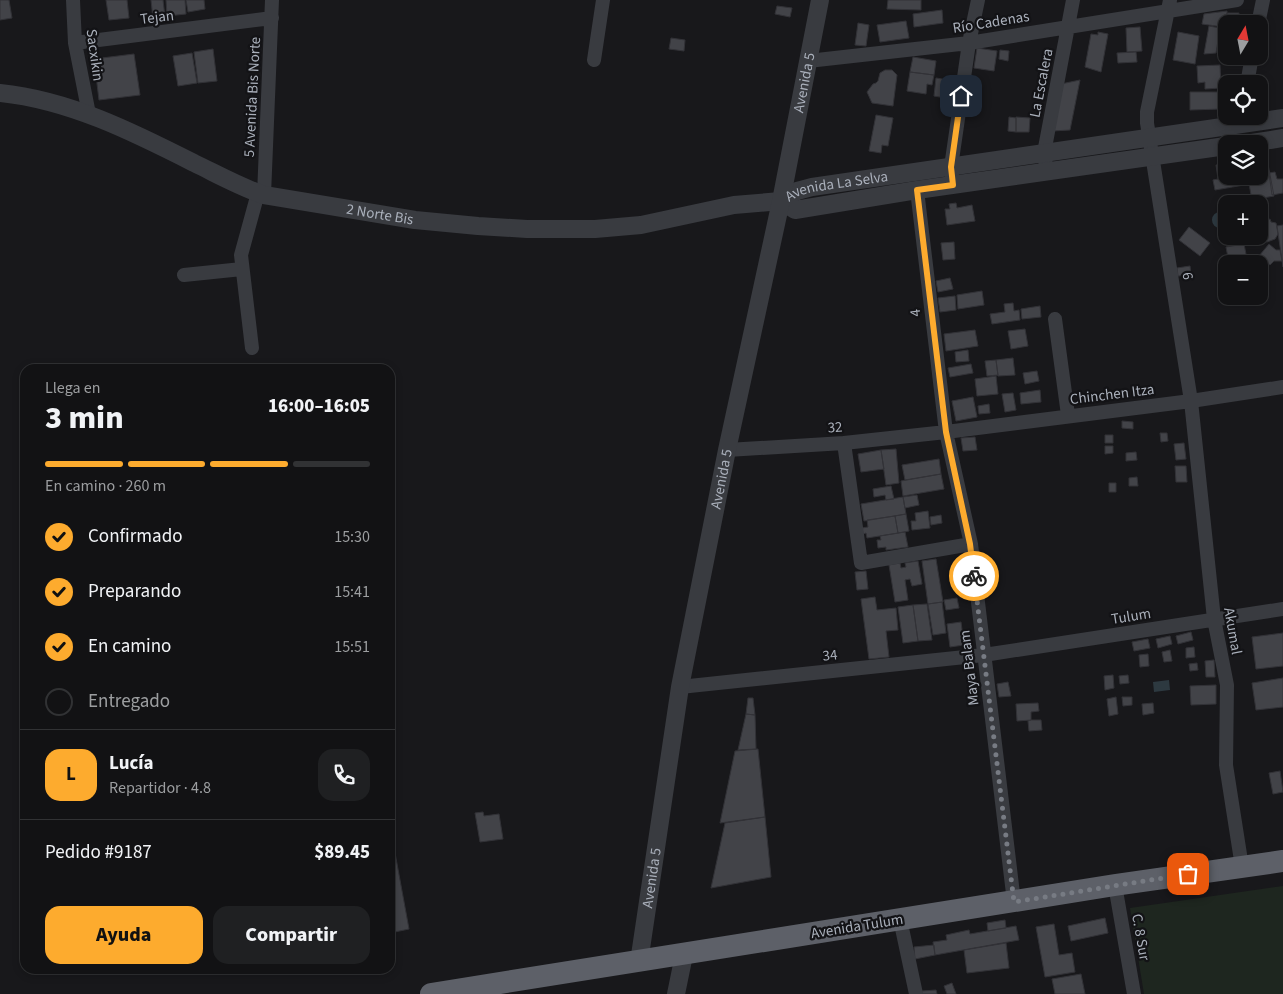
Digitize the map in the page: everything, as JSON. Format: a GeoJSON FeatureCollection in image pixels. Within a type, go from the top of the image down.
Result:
{"type":"FeatureCollection","features":[{"type":"Feature","properties":{"kind":"highway","name":"Avenida Tulum"},"geometry":{"type":"LineString","coordinates":[[431,994],[1115,885],[1283,861]]}},
{"type":"Feature","properties":{"kind":"street","name":"Sacxikin"},"geometry":{"type":"LineString","coordinates":[[73,0],[75,44],[89,114]]}},
{"type":"Feature","properties":{"kind":"street","name":"5 Avenida Bis Norte"},"geometry":{"type":"LineString","coordinates":[[252,348],[241,255],[242,246],[261,194],[272,0]]}},
{"type":"Feature","properties":{"kind":"street"},"geometry":{"type":"LineString","coordinates":[[594,60],[603,0]]}},
{"type":"Feature","properties":{"kind":"street","name":"Avenida 5"},"geometry":{"type":"LineString","coordinates":[[639,962],[680,687],[727,450],[781,201],[820,0]]}},
{"type":"Feature","properties":{"kind":"street"},"geometry":{"type":"LineString","coordinates":[[953,185],[951,167],[969,43],[978,0]]}},
{"type":"Feature","properties":{"kind":"street","name":"La Escalera"},"geometry":{"type":"LineString","coordinates":[[1047,172],[1044,153],[1073,0]]}},
{"type":"Feature","properties":{"kind":"street","name":"Río Cadenas"},"geometry":{"type":"LineString","coordinates":[[808,61],[969,43],[1068,26],[1169,5],[1237,0]]}},
{"type":"Feature","properties":{"kind":"street"},"geometry":{"type":"LineString","coordinates":[[1260,15],[1263,0]]}},
{"type":"Feature","properties":{"kind":"street","name":"6"},"geometry":{"type":"LineString","coordinates":[[1169,5],[1147,112],[1149,138],[1191,401]]}},
{"type":"Feature","properties":{"kind":"street","name":"Tejan"},"geometry":{"type":"LineString","coordinates":[[75,44],[272,18]]}},
{"type":"Feature","properties":{"kind":"street","name":"2 Norte Bis"},"geometry":{"type":"LineString","coordinates":[[0,93],[25,95],[89,114],[145,138],[261,194],[415,220],[527,229],[595,229],[641,224],[734,205],[781,201]]}},
{"type":"Feature","properties":{"kind":"street","name":"Avenida La Selva"},"geometry":{"type":"LineString","coordinates":[[1268,119],[1283,118]]}},
{"type":"Feature","properties":{"kind":"street","name":"Avenida La Selva"},"geometry":{"type":"LineString","coordinates":[[1218,125],[1149,138],[812,187],[797,190],[781,201],[795,210],[917,190],[1218,147]]}},
{"type":"Feature","properties":{"kind":"street"},"geometry":{"type":"LineString","coordinates":[[1268,140],[1283,138]]}},
{"type":"Feature","properties":{"kind":"street","name":"4"},"geometry":{"type":"LineString","coordinates":[[917,190],[946,432]]}},
{"type":"Feature","properties":{"kind":"street"},"geometry":{"type":"LineString","coordinates":[[184,275],[242,269]]}},
{"type":"Feature","properties":{"kind":"street"},"geometry":{"type":"LineString","coordinates":[[1055,319],[1068,416]]}},
{"type":"Feature","properties":{"kind":"street","name":"Chinchen Itza"},"geometry":{"type":"LineString","coordinates":[[946,432],[1191,401],[1283,387]]}},
{"type":"Feature","properties":{"kind":"street","name":"Akumal"},"geometry":{"type":"LineString","coordinates":[[1191,401],[1214,619],[1227,685],[1226,765],[1242,866]]}},
{"type":"Feature","properties":{"kind":"street","name":"32"},"geometry":{"type":"LineString","coordinates":[[727,450],[844,443],[946,432]]}},
{"type":"Feature","properties":{"kind":"street","name":"Maya Balam"},"geometry":{"type":"LineString","coordinates":[[946,432],[970,544],[1014,902]]}},
{"type":"Feature","properties":{"kind":"street"},"geometry":{"type":"LineString","coordinates":[[844,443],[861,563],[970,544]]}},
{"type":"Feature","properties":{"kind":"street","name":"Tulum"},"geometry":{"type":"LineString","coordinates":[[984,655],[1283,609]]}},
{"type":"Feature","properties":{"kind":"street","name":"34"},"geometry":{"type":"LineString","coordinates":[[680,687],[984,655]]}},
{"type":"Feature","properties":{"kind":"street","name":"C. 8 Sur"},"geometry":{"type":"LineString","coordinates":[[1115,885],[1134,994]]}},
{"type":"Feature","properties":{"kind":"street"},"geometry":{"type":"LineString","coordinates":[[900,919],[916,994]]}},
{"type":"Feature","properties":{"kind":"street"},"geometry":{"type":"LineString","coordinates":[[676,994],[684,955]]}},
{"type":"Feature","properties":{"kind":"shaded area"},"geometry":{"type":"Polygon","coordinates":[[[1218,213],[1218,227],[1212,220],[1218,213]]]}},
{"type":"Feature","properties":{"kind":"shaded area"},"geometry":{"type":"Polygon","coordinates":[[[1169,680],[1170,690],[1154,692],[1153,682],[1169,680]]]}},
{"type":"Feature","properties":{"kind":"shaded area"},"geometry":{"type":"Polygon","coordinates":[[[1283,886],[1283,994],[1144,994],[1130,908],[1283,886]]]}},
{"type":"Feature","properties":{"kind":"building"},"geometry":{"type":"Polygon","coordinates":[[[0,0],[9,0],[12,18],[0,20],[0,0]]]}},
{"type":"Feature","properties":{"kind":"building"},"geometry":{"type":"Polygon","coordinates":[[[106,0],[127,0],[129,18],[109,20],[106,0]]]}},
{"type":"Feature","properties":{"kind":"building"},"geometry":{"type":"Polygon","coordinates":[[[151,0],[163,0],[165,17],[153,19],[151,0]]]}},
{"type":"Feature","properties":{"kind":"building"},"geometry":{"type":"Polygon","coordinates":[[[166,0],[185,0],[186,14],[167,16],[166,0]]]}},
{"type":"Feature","properties":{"kind":"building"},"geometry":{"type":"Polygon","coordinates":[[[186,0],[204,0],[205,9],[188,12],[186,0]]]}},
{"type":"Feature","properties":{"kind":"building"},"geometry":{"type":"Polygon","coordinates":[[[888,0],[921,0],[921,10],[887,9],[888,0]]]}},
{"type":"Feature","properties":{"kind":"building"},"geometry":{"type":"Polygon","coordinates":[[[777,6],[792,8],[790,17],[775,14],[777,6]]]}},
{"type":"Feature","properties":{"kind":"building"},"geometry":{"type":"Polygon","coordinates":[[[942,10],[943,23],[914,27],[913,14],[942,10]]]}},
{"type":"Feature","properties":{"kind":"building"},"geometry":{"type":"Polygon","coordinates":[[[1227,11],[1227,15],[1218,15],[1218,26],[1202,24],[1204,14],[1227,11]]]}},
{"type":"Feature","properties":{"kind":"building"},"geometry":{"type":"Polygon","coordinates":[[[1227,13],[1239,13],[1239,15],[1227,15],[1227,13]]]}},
{"type":"Feature","properties":{"kind":"building"},"geometry":{"type":"Polygon","coordinates":[[[906,21],[909,38],[880,42],[877,25],[906,21]]]}},
{"type":"Feature","properties":{"kind":"building"},"geometry":{"type":"Polygon","coordinates":[[[858,23],[869,25],[866,46],[855,45],[858,23]]]}},
{"type":"Feature","properties":{"kind":"building"},"geometry":{"type":"Polygon","coordinates":[[[1209,26],[1218,28],[1216,53],[1204,54],[1209,26]]]}},
{"type":"Feature","properties":{"kind":"building"},"geometry":{"type":"Polygon","coordinates":[[[1140,27],[1142,51],[1127,52],[1126,28],[1140,27]]]}},
{"type":"Feature","properties":{"kind":"building"},"geometry":{"type":"Polygon","coordinates":[[[1098,32],[1108,34],[1101,72],[1085,67],[1091,34],[1098,35],[1098,32]]]}},
{"type":"Feature","properties":{"kind":"building"},"geometry":{"type":"Polygon","coordinates":[[[1178,32],[1199,36],[1195,64],[1173,60],[1178,32]]]}},
{"type":"Feature","properties":{"kind":"building"},"geometry":{"type":"Polygon","coordinates":[[[671,38],[685,40],[684,51],[669,49],[671,38]]]}},
{"type":"Feature","properties":{"kind":"building"},"geometry":{"type":"Polygon","coordinates":[[[977,48],[997,51],[994,71],[974,68],[977,48]]]}},
{"type":"Feature","properties":{"kind":"building"},"geometry":{"type":"Polygon","coordinates":[[[213,49],[217,81],[198,83],[194,52],[213,49]]]}},
{"type":"Feature","properties":{"kind":"building"},"geometry":{"type":"Polygon","coordinates":[[[1000,50],[1009,51],[1008,61],[999,59],[1000,50]]]}},
{"type":"Feature","properties":{"kind":"building"},"geometry":{"type":"Polygon","coordinates":[[[1136,52],[1137,62],[1118,63],[1117,53],[1136,52]]]}},
{"type":"Feature","properties":{"kind":"building"},"geometry":{"type":"Polygon","coordinates":[[[192,53],[197,83],[178,86],[173,56],[192,53]]]}},
{"type":"Feature","properties":{"kind":"building"},"geometry":{"type":"Polygon","coordinates":[[[134,54],[140,95],[99,100],[94,59],[134,54]]]}},
{"type":"Feature","properties":{"kind":"building"},"geometry":{"type":"Polygon","coordinates":[[[913,57],[936,61],[934,75],[910,72],[913,57]]]}},
{"type":"Feature","properties":{"kind":"building"},"geometry":{"type":"Polygon","coordinates":[[[1220,65],[1218,88],[1205,89],[1205,82],[1198,83],[1197,66],[1220,65]]]}},
{"type":"Feature","properties":{"kind":"building"},"geometry":{"type":"Polygon","coordinates":[[[885,70],[892,70],[897,75],[893,106],[872,103],[867,92],[878,81],[880,73],[885,70]]]}},
{"type":"Feature","properties":{"kind":"building"},"geometry":{"type":"Polygon","coordinates":[[[910,72],[934,75],[932,85],[927,84],[926,94],[907,91],[910,72]]]}},
{"type":"Feature","properties":{"kind":"building"},"geometry":{"type":"Polygon","coordinates":[[[936,78],[948,80],[945,98],[934,96],[936,78]]]}},
{"type":"Feature","properties":{"kind":"building"},"geometry":{"type":"Polygon","coordinates":[[[1080,80],[1070,130],[1052,131],[1061,84],[1080,80]]]}},
{"type":"Feature","properties":{"kind":"building"},"geometry":{"type":"Polygon","coordinates":[[[1190,92],[1218,92],[1218,109],[1190,110],[1190,92]]]}},
{"type":"Feature","properties":{"kind":"building"},"geometry":{"type":"Polygon","coordinates":[[[876,115],[893,118],[888,146],[882,145],[881,153],[869,151],[876,115]]]}},
{"type":"Feature","properties":{"kind":"building"},"geometry":{"type":"Polygon","coordinates":[[[1009,117],[1016,118],[1016,132],[1008,131],[1009,117]]]}},
{"type":"Feature","properties":{"kind":"building"},"geometry":{"type":"Polygon","coordinates":[[[1016,117],[1030,118],[1029,132],[1016,132],[1016,117]]]}},
{"type":"Feature","properties":{"kind":"building"},"geometry":{"type":"Polygon","coordinates":[[[1268,164],[1274,196],[1251,195],[1249,185],[1268,185],[1268,164]]]}},
{"type":"Feature","properties":{"kind":"building"},"geometry":{"type":"Polygon","coordinates":[[[1275,172],[1277,179],[1283,179],[1283,193],[1272,195],[1269,173],[1275,172]]]}},
{"type":"Feature","properties":{"kind":"building"},"geometry":{"type":"Polygon","coordinates":[[[1218,179],[1218,185],[1244,185],[1215,190],[1213,180],[1218,179]]]}},
{"type":"Feature","properties":{"kind":"building"},"geometry":{"type":"Polygon","coordinates":[[[956,203],[957,208],[972,205],[975,221],[947,225],[945,209],[950,209],[949,204],[956,203]]]}},
{"type":"Feature","properties":{"kind":"building"},"geometry":{"type":"Polygon","coordinates":[[[1268,220],[1276,223],[1278,234],[1275,239],[1268,242],[1268,220]]]}},
{"type":"Feature","properties":{"kind":"building"},"geometry":{"type":"Polygon","coordinates":[[[1283,225],[1283,267],[1277,226],[1283,225]]]}},
{"type":"Feature","properties":{"kind":"building"},"geometry":{"type":"Polygon","coordinates":[[[1189,227],[1210,243],[1200,256],[1179,240],[1189,227]]]}},
{"type":"Feature","properties":{"kind":"building"},"geometry":{"type":"Polygon","coordinates":[[[954,242],[955,259],[943,260],[941,243],[954,242]]]}},
{"type":"Feature","properties":{"kind":"building"},"geometry":{"type":"Polygon","coordinates":[[[1269,244],[1276,250],[1280,250],[1282,261],[1274,261],[1270,265],[1268,263],[1268,255],[1260,255],[1269,244]]]}},
{"type":"Feature","properties":{"kind":"building"},"geometry":{"type":"Polygon","coordinates":[[[1244,245],[1246,255],[1228,255],[1226,247],[1244,245]]]}},
{"type":"Feature","properties":{"kind":"building"},"geometry":{"type":"Polygon","coordinates":[[[1190,266],[1191,275],[1178,276],[1177,268],[1190,266]]]}},
{"type":"Feature","properties":{"kind":"building"},"geometry":{"type":"Polygon","coordinates":[[[950,278],[953,289],[938,292],[936,281],[950,278]]]}},
{"type":"Feature","properties":{"kind":"building"},"geometry":{"type":"Polygon","coordinates":[[[982,291],[984,305],[958,309],[957,295],[982,291]]]}},
{"type":"Feature","properties":{"kind":"building"},"geometry":{"type":"Polygon","coordinates":[[[955,296],[956,310],[940,312],[938,298],[955,296]]]}},
{"type":"Feature","properties":{"kind":"building"},"geometry":{"type":"Polygon","coordinates":[[[1013,303],[1014,311],[1019,310],[1020,320],[992,324],[990,314],[1005,312],[1004,304],[1013,303]]]}},
{"type":"Feature","properties":{"kind":"building"},"geometry":{"type":"Polygon","coordinates":[[[1040,306],[1041,317],[1022,319],[1021,309],[1040,306]]]}},
{"type":"Feature","properties":{"kind":"building"},"geometry":{"type":"Polygon","coordinates":[[[1025,329],[1028,346],[1011,349],[1008,331],[1025,329]]]}},
{"type":"Feature","properties":{"kind":"building"},"geometry":{"type":"Polygon","coordinates":[[[975,330],[978,346],[946,351],[944,334],[975,330]]]}},
{"type":"Feature","properties":{"kind":"building"},"geometry":{"type":"Polygon","coordinates":[[[968,350],[969,361],[956,362],[955,352],[968,350]]]}},
{"type":"Feature","properties":{"kind":"building"},"geometry":{"type":"Polygon","coordinates":[[[1013,358],[1015,375],[998,376],[996,360],[1013,358]]]}},
{"type":"Feature","properties":{"kind":"building"},"geometry":{"type":"Polygon","coordinates":[[[996,360],[998,375],[987,376],[985,361],[996,360]]]}},
{"type":"Feature","properties":{"kind":"building"},"geometry":{"type":"Polygon","coordinates":[[[971,364],[973,373],[950,377],[948,368],[971,364]]]}},
{"type":"Feature","properties":{"kind":"building"},"geometry":{"type":"Polygon","coordinates":[[[1037,371],[1039,381],[1025,384],[1023,373],[1037,371]]]}},
{"type":"Feature","properties":{"kind":"building"},"geometry":{"type":"Polygon","coordinates":[[[996,376],[998,394],[977,396],[975,379],[996,376]]]}},
{"type":"Feature","properties":{"kind":"building"},"geometry":{"type":"Polygon","coordinates":[[[1040,390],[1041,402],[1021,404],[1020,393],[1040,390]]]}},
{"type":"Feature","properties":{"kind":"building"},"geometry":{"type":"Polygon","coordinates":[[[1013,393],[1016,410],[1005,412],[1002,394],[1013,393]]]}},
{"type":"Feature","properties":{"kind":"building"},"geometry":{"type":"Polygon","coordinates":[[[973,397],[977,417],[956,421],[952,401],[973,397]]]}},
{"type":"Feature","properties":{"kind":"building"},"geometry":{"type":"Polygon","coordinates":[[[989,404],[990,413],[979,414],[978,406],[989,404]]]}},
{"type":"Feature","properties":{"kind":"building"},"geometry":{"type":"Polygon","coordinates":[[[1122,421],[1133,422],[1133,429],[1122,428],[1122,421]]]}},
{"type":"Feature","properties":{"kind":"building"},"geometry":{"type":"Polygon","coordinates":[[[1160,433],[1167,433],[1168,441],[1161,442],[1160,433]]]}},
{"type":"Feature","properties":{"kind":"building"},"geometry":{"type":"Polygon","coordinates":[[[1105,435],[1113,435],[1113,443],[1105,443],[1105,435]]]}},
{"type":"Feature","properties":{"kind":"building"},"geometry":{"type":"Polygon","coordinates":[[[975,437],[977,450],[963,451],[961,438],[975,437]]]}},
{"type":"Feature","properties":{"kind":"building"},"geometry":{"type":"Polygon","coordinates":[[[1184,443],[1186,459],[1176,460],[1174,444],[1184,443]]]}},
{"type":"Feature","properties":{"kind":"building"},"geometry":{"type":"Polygon","coordinates":[[[1105,446],[1113,446],[1113,453],[1105,454],[1105,446]]]}},
{"type":"Feature","properties":{"kind":"building"},"geometry":{"type":"Polygon","coordinates":[[[896,449],[899,483],[886,485],[881,450],[896,449]]]}},
{"type":"Feature","properties":{"kind":"building"},"geometry":{"type":"Polygon","coordinates":[[[881,450],[884,469],[861,472],[858,454],[881,450]]]}},
{"type":"Feature","properties":{"kind":"building"},"geometry":{"type":"Polygon","coordinates":[[[1136,452],[1137,460],[1126,461],[1126,453],[1136,452]]]}},
{"type":"Feature","properties":{"kind":"building"},"geometry":{"type":"Polygon","coordinates":[[[939,459],[941,474],[905,480],[902,465],[939,459]]]}},
{"type":"Feature","properties":{"kind":"building"},"geometry":{"type":"Polygon","coordinates":[[[1175,466],[1186,466],[1187,482],[1176,482],[1175,466]]]}},
{"type":"Feature","properties":{"kind":"building"},"geometry":{"type":"Polygon","coordinates":[[[941,474],[944,489],[903,496],[901,481],[941,474]]]}},
{"type":"Feature","properties":{"kind":"building"},"geometry":{"type":"Polygon","coordinates":[[[1137,477],[1138,486],[1129,486],[1129,478],[1137,477]]]}},
{"type":"Feature","properties":{"kind":"building"},"geometry":{"type":"Polygon","coordinates":[[[1109,483],[1116,483],[1116,492],[1109,492],[1109,483]]]}},
{"type":"Feature","properties":{"kind":"building"},"geometry":{"type":"Polygon","coordinates":[[[891,486],[894,499],[886,500],[885,495],[874,497],[873,489],[891,486]]]}},
{"type":"Feature","properties":{"kind":"building"},"geometry":{"type":"Polygon","coordinates":[[[917,495],[919,505],[905,508],[903,497],[917,495]]]}},
{"type":"Feature","properties":{"kind":"building"},"geometry":{"type":"Polygon","coordinates":[[[903,497],[906,514],[864,521],[861,504],[903,497]]]}},
{"type":"Feature","properties":{"kind":"building"},"geometry":{"type":"Polygon","coordinates":[[[928,511],[930,528],[912,530],[911,521],[916,521],[915,513],[928,511]]]}},
{"type":"Feature","properties":{"kind":"building"},"geometry":{"type":"Polygon","coordinates":[[[906,514],[909,531],[898,533],[895,516],[906,514]]]}},
{"type":"Feature","properties":{"kind":"building"},"geometry":{"type":"Polygon","coordinates":[[[941,515],[942,523],[931,525],[930,517],[941,515]]]}},
{"type":"Feature","properties":{"kind":"building"},"geometry":{"type":"Polygon","coordinates":[[[895,516],[898,533],[867,538],[866,533],[863,534],[862,528],[868,527],[867,520],[895,516]]]}},
{"type":"Feature","properties":{"kind":"building"},"geometry":{"type":"Polygon","coordinates":[[[905,532],[908,547],[886,550],[886,547],[878,548],[877,540],[881,540],[880,536],[905,532]]]}},
{"type":"Feature","properties":{"kind":"building"},"geometry":{"type":"Polygon","coordinates":[[[936,559],[943,602],[928,604],[922,561],[936,559]]]}},
{"type":"Feature","properties":{"kind":"building"},"geometry":{"type":"Polygon","coordinates":[[[918,561],[922,584],[912,586],[910,579],[905,580],[908,600],[895,602],[889,565],[900,563],[901,568],[906,567],[905,563],[918,561]]]}},
{"type":"Feature","properties":{"kind":"building"},"geometry":{"type":"Polygon","coordinates":[[[866,571],[868,589],[857,590],[855,572],[866,571]]]}},
{"type":"Feature","properties":{"kind":"building"},"geometry":{"type":"Polygon","coordinates":[[[875,597],[877,610],[896,608],[898,630],[886,631],[889,657],[869,659],[861,599],[875,597]]]}},
{"type":"Feature","properties":{"kind":"building"},"geometry":{"type":"Polygon","coordinates":[[[957,598],[959,608],[946,610],[944,600],[957,598]]]}},
{"type":"Feature","properties":{"kind":"building"},"geometry":{"type":"Polygon","coordinates":[[[942,602],[946,633],[933,635],[928,604],[942,602]]]}},
{"type":"Feature","properties":{"kind":"building"},"geometry":{"type":"Polygon","coordinates":[[[927,604],[932,640],[918,641],[913,605],[927,604]]]}},
{"type":"Feature","properties":{"kind":"building"},"geometry":{"type":"Polygon","coordinates":[[[913,605],[918,641],[903,643],[898,607],[913,605]]]}},
{"type":"Feature","properties":{"kind":"building"},"geometry":{"type":"Polygon","coordinates":[[[961,622],[964,645],[950,647],[947,624],[961,622]]]}},
{"type":"Feature","properties":{"kind":"building"},"geometry":{"type":"Polygon","coordinates":[[[1191,632],[1193,640],[1178,644],[1176,636],[1191,632]]]}},
{"type":"Feature","properties":{"kind":"building"},"geometry":{"type":"Polygon","coordinates":[[[1283,633],[1283,666],[1256,669],[1252,637],[1283,633]]]}},
{"type":"Feature","properties":{"kind":"building"},"geometry":{"type":"Polygon","coordinates":[[[1170,636],[1172,644],[1158,648],[1156,639],[1170,636]]]}},
{"type":"Feature","properties":{"kind":"building"},"geometry":{"type":"Polygon","coordinates":[[[1148,639],[1150,648],[1134,651],[1132,642],[1148,639]]]}},
{"type":"Feature","properties":{"kind":"building"},"geometry":{"type":"Polygon","coordinates":[[[1194,647],[1195,657],[1186,658],[1186,648],[1194,647]]]}},
{"type":"Feature","properties":{"kind":"building"},"geometry":{"type":"Polygon","coordinates":[[[1170,650],[1172,661],[1164,662],[1162,652],[1170,650]]]}},
{"type":"Feature","properties":{"kind":"building"},"geometry":{"type":"Polygon","coordinates":[[[1148,654],[1149,666],[1140,667],[1139,655],[1148,654]]]}},
{"type":"Feature","properties":{"kind":"building"},"geometry":{"type":"Polygon","coordinates":[[[1214,660],[1215,677],[1206,677],[1205,661],[1214,660]]]}},
{"type":"Feature","properties":{"kind":"building"},"geometry":{"type":"Polygon","coordinates":[[[1197,663],[1198,670],[1190,671],[1189,664],[1197,663]]]}},
{"type":"Feature","properties":{"kind":"building"},"geometry":{"type":"Polygon","coordinates":[[[1113,675],[1114,688],[1105,690],[1104,676],[1113,675]]]}},
{"type":"Feature","properties":{"kind":"building"},"geometry":{"type":"Polygon","coordinates":[[[1128,675],[1129,683],[1120,684],[1119,676],[1128,675]]]}},
{"type":"Feature","properties":{"kind":"building"},"geometry":{"type":"Polygon","coordinates":[[[1283,678],[1283,707],[1256,710],[1252,683],[1283,678]]]}},
{"type":"Feature","properties":{"kind":"building"},"geometry":{"type":"Polygon","coordinates":[[[1008,682],[1011,696],[999,697],[997,684],[1008,682]]]}},
{"type":"Feature","properties":{"kind":"building"},"geometry":{"type":"Polygon","coordinates":[[[1216,685],[1216,704],[1191,705],[1190,686],[1216,685]]]}},
{"type":"Feature","properties":{"kind":"building"},"geometry":{"type":"Polygon","coordinates":[[[1116,697],[1118,714],[1109,716],[1107,699],[1116,697]]]}},
{"type":"Feature","properties":{"kind":"building"},"geometry":{"type":"Polygon","coordinates":[[[1122,697],[1132,697],[1132,705],[1123,706],[1122,697]]]}},
{"type":"Feature","properties":{"kind":"building"},"geometry":{"type":"Polygon","coordinates":[[[748,698],[753,698],[755,715],[746,714],[748,698]]]}},
{"type":"Feature","properties":{"kind":"building"},"geometry":{"type":"Polygon","coordinates":[[[1038,703],[1039,711],[1031,712],[1031,720],[1017,721],[1016,704],[1038,703]]]}},
{"type":"Feature","properties":{"kind":"building"},"geometry":{"type":"Polygon","coordinates":[[[1153,703],[1154,713],[1143,715],[1142,704],[1153,703]]]}},
{"type":"Feature","properties":{"kind":"building"},"geometry":{"type":"Polygon","coordinates":[[[746,714],[755,715],[756,749],[738,750],[746,714]]]}},
{"type":"Feature","properties":{"kind":"building"},"geometry":{"type":"Polygon","coordinates":[[[1041,720],[1042,730],[1029,731],[1028,721],[1041,720]]]}},
{"type":"Feature","properties":{"kind":"building"},"geometry":{"type":"Polygon","coordinates":[[[758,749],[765,817],[720,823],[735,751],[758,749]]]}},
{"type":"Feature","properties":{"kind":"building"},"geometry":{"type":"Polygon","coordinates":[[[1280,771],[1283,792],[1273,794],[1269,773],[1280,771]]]}},
{"type":"Feature","properties":{"kind":"building"},"geometry":{"type":"Polygon","coordinates":[[[483,812],[484,816],[499,814],[503,839],[480,842],[475,813],[483,812]]]}},
{"type":"Feature","properties":{"kind":"building"},"geometry":{"type":"Polygon","coordinates":[[[765,817],[771,877],[711,888],[725,823],[765,817]]]}},
{"type":"Feature","properties":{"kind":"building"},"geometry":{"type":"Polygon","coordinates":[[[395,853],[409,929],[395,932],[395,853]]]}},
{"type":"Feature","properties":{"kind":"building"},"geometry":{"type":"Polygon","coordinates":[[[1105,918],[1108,933],[1071,941],[1068,926],[1105,918]]]}},
{"type":"Feature","properties":{"kind":"building"},"geometry":{"type":"Polygon","coordinates":[[[1005,920],[1006,928],[988,931],[987,923],[1005,920]]]}},
{"type":"Feature","properties":{"kind":"building"},"geometry":{"type":"Polygon","coordinates":[[[1054,924],[1059,955],[1072,953],[1075,972],[1045,977],[1036,927],[1054,924]]]}},
{"type":"Feature","properties":{"kind":"building"},"geometry":{"type":"Polygon","coordinates":[[[1016,926],[1019,940],[935,955],[933,942],[947,940],[946,935],[969,930],[970,934],[1016,926]]]}},
{"type":"Feature","properties":{"kind":"building"},"geometry":{"type":"Polygon","coordinates":[[[1006,943],[1009,968],[967,973],[964,950],[1006,943]]]}},
{"type":"Feature","properties":{"kind":"building"},"geometry":{"type":"Polygon","coordinates":[[[934,945],[935,955],[915,959],[914,947],[934,945]]]}},
{"type":"Feature","properties":{"kind":"building"},"geometry":{"type":"Polygon","coordinates":[[[1081,974],[1085,994],[1055,994],[1052,979],[1081,974]]]}},
{"type":"Feature","properties":{"kind":"building"},"geometry":{"type":"Polygon","coordinates":[[[952,983],[956,994],[947,994],[944,986],[952,983]]]}},
{"type":"Feature","properties":{"kind":"building"},"geometry":{"type":"Polygon","coordinates":[[[936,990],[937,994],[922,994],[922,991],[936,990]]]}},
{"type":"Feature","properties":{"kind":"way so far"},"geometry":{"type":"LineString","coordinates":[[974,576],[1014,902],[1188,874]]}},
{"type":"Feature","properties":{"kind":"route"},"geometry":{"type":"LineString","coordinates":[[961,96],[951,167],[953,185],[917,190],[946,432],[970,544],[974,576]]}}]}
